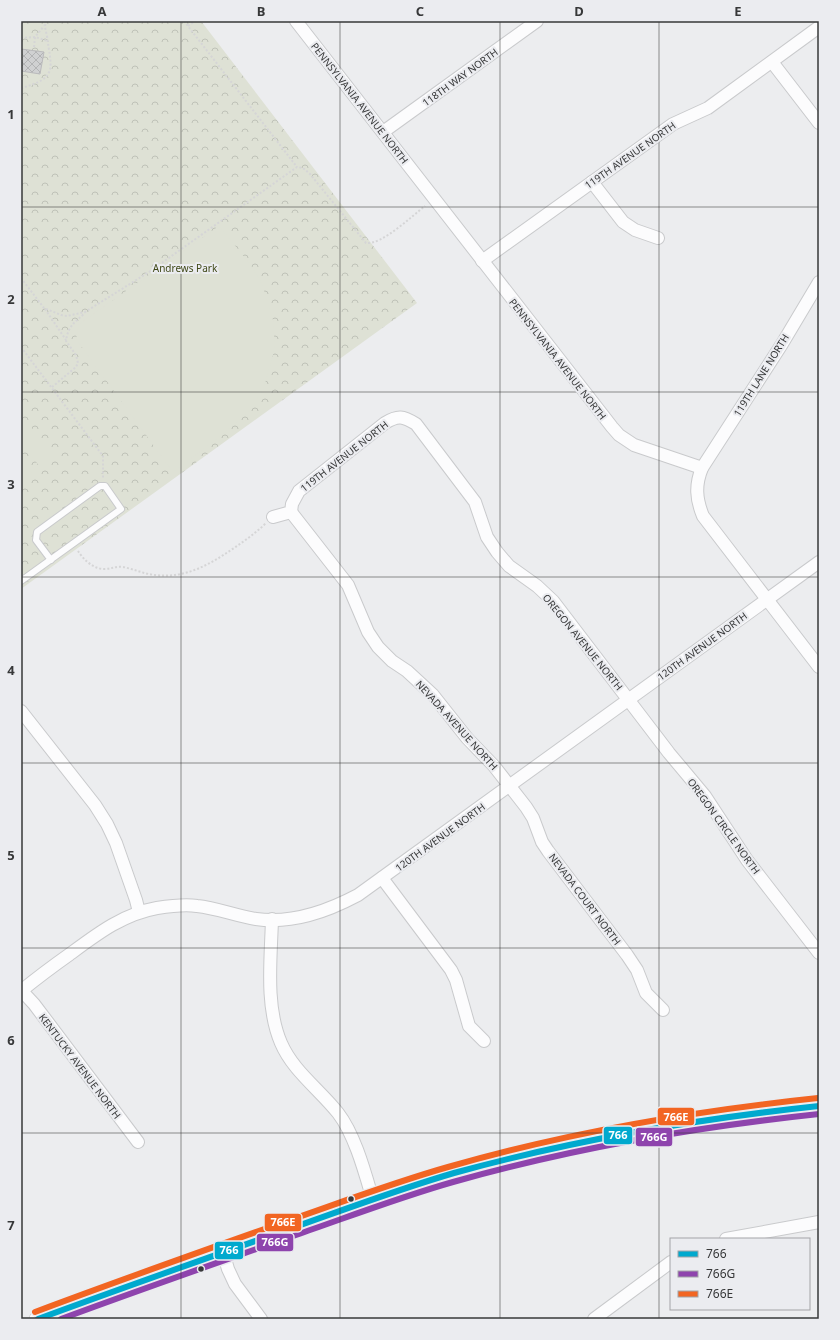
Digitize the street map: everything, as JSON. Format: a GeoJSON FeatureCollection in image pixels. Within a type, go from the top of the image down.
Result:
{"type":"FeatureCollection","features":[{"type":"Feature","properties":{"kind":"main road"},"geometry":{"type":"LineString","coordinates":[[38,1319],[223,1252],[373,1200],[472,1168],[650,1130],[711,1120],[819,1106]]}},
{"type":"Feature","properties":{"kind":"street","name":"PENNSYLVANIA AVENUE NORTH"},"geometry":{"type":"LineString","coordinates":[[296,21],[619,435],[634,445],[702,468]]}},
{"type":"Feature","properties":{"kind":"street","name":"118TH WAY NORTH"},"geometry":{"type":"LineString","coordinates":[[383,132],[537,21]]}},
{"type":"Feature","properties":{"kind":"street","name":"119TH AVENUE NORTH"},"geometry":{"type":"LineString","coordinates":[[482,261],[673,124],[708,108],[819,27]]}},
{"type":"Feature","properties":{"kind":"street"},"geometry":{"type":"LineString","coordinates":[[772,62],[819,123]]}},
{"type":"Feature","properties":{"kind":"street"},"geometry":{"type":"LineString","coordinates":[[592,182],[623,222],[636,230],[658,238]]}},
{"type":"Feature","properties":{"kind":"street","name":"119TH LANE NORTH"},"geometry":{"type":"LineString","coordinates":[[702,468],[782,344],[819,282]]}},
{"type":"Feature","properties":{"kind":"street","name":"119TH AVENUE NORTH"},"geometry":{"type":"LineString","coordinates":[[291,512],[292,504],[299,491],[385,423],[399,417],[406,418]]}},
{"type":"Feature","properties":{"kind":"street","name":"OREGON AVENUE NORTH"},"geometry":{"type":"LineString","coordinates":[[406,418],[416,424],[475,502],[487,537],[497,552],[509,566],[537,586],[553,601],[628,699]]}},
{"type":"Feature","properties":{"kind":"street"},"geometry":{"type":"LineString","coordinates":[[702,468],[698,478],[696,493],[699,507],[703,516],[819,667]]}},
{"type":"Feature","properties":{"kind":"street"},"geometry":{"type":"LineString","coordinates":[[273,517],[291,512]]}},
{"type":"Feature","properties":{"kind":"street","name":"NEVADA AVENUE NORTH"},"geometry":{"type":"LineString","coordinates":[[291,512],[348,585],[368,632],[378,647],[392,661],[433,695],[467,738],[510,786]]}},
{"type":"Feature","properties":{"kind":"street","name":"120TH AVENUE NORTH"},"geometry":{"type":"LineString","coordinates":[[21,990],[103,930],[139,912],[158,908],[196,906],[245,917],[290,919],[315,914],[338,906],[358,895],[382,878],[819,562]]}},
{"type":"Feature","properties":{"kind":"street","name":"OREGON CIRCLE NORTH"},"geometry":{"type":"LineString","coordinates":[[628,699],[669,753],[705,796],[747,860],[819,953]]}},
{"type":"Feature","properties":{"kind":"street"},"geometry":{"type":"LineString","coordinates":[[21,711],[95,805],[107,824],[116,843],[139,912]]}},
{"type":"Feature","properties":{"kind":"street","name":"NEVADA COURT NORTH"},"geometry":{"type":"LineString","coordinates":[[510,786],[533,818],[542,842],[548,851],[627,955],[637,970],[646,993],[663,1010]]}},
{"type":"Feature","properties":{"kind":"street"},"geometry":{"type":"LineString","coordinates":[[382,878],[450,970],[456,980],[469,1026],[484,1041]]}},
{"type":"Feature","properties":{"kind":"street"},"geometry":{"type":"LineString","coordinates":[[272,919],[272,1009],[281,1042],[291,1060],[302,1075],[339,1114],[359,1154],[373,1200]]}},
{"type":"Feature","properties":{"kind":"street","name":"KENTUCKY AVENUE NORTH"},"geometry":{"type":"LineString","coordinates":[[21,990],[34,1004],[138,1142]]}},
{"type":"Feature","properties":{"kind":"street"},"geometry":{"type":"LineString","coordinates":[[731,1238],[819,1222]]}},
{"type":"Feature","properties":{"kind":"street"},"geometry":{"type":"LineString","coordinates":[[223,1252],[228,1269],[235,1284],[262,1319]]}},
{"type":"Feature","properties":{"kind":"street"},"geometry":{"type":"LineString","coordinates":[[594,1319],[670,1263]]}},
{"type":"Feature","properties":{"kind":"lane"},"geometry":{"type":"LineString","coordinates":[[21,581],[51,560],[121,509],[105,486],[100,486],[37,532],[36,540],[51,560]]}},
{"type":"Feature","properties":{"kind":"path"},"geometry":{"type":"LineString","coordinates":[[21,88],[35,84],[49,72],[51,62],[45,25],[46,21]]}},
{"type":"Feature","properties":{"kind":"path"},"geometry":{"type":"LineString","coordinates":[[184,21],[297,167],[303,168],[310,174],[366,243],[371,244],[382,239],[434,199]]}},
{"type":"Feature","properties":{"kind":"path"},"geometry":{"type":"LineString","coordinates":[[188,26],[195,21]]}},
{"type":"Feature","properties":{"kind":"path"},"geometry":{"type":"LineString","coordinates":[[34,47],[35,37],[45,25]]}},
{"type":"Feature","properties":{"kind":"path"},"geometry":{"type":"LineString","coordinates":[[21,38],[35,37],[48,41]]}},
{"type":"Feature","properties":{"kind":"path"},"geometry":{"type":"LineString","coordinates":[[66,341],[70,327],[86,312],[149,272],[297,167]]}},
{"type":"Feature","properties":{"kind":"path"},"geometry":{"type":"LineString","coordinates":[[21,278],[44,308],[76,355],[78,363],[76,367],[52,387]]}},
{"type":"Feature","properties":{"kind":"path"},"geometry":{"type":"LineString","coordinates":[[44,308],[67,316],[86,312]]}},
{"type":"Feature","properties":{"kind":"path"},"geometry":{"type":"LineString","coordinates":[[21,347],[97,446],[103,456],[103,486]]}},
{"type":"Feature","properties":{"kind":"path"},"geometry":{"type":"LineString","coordinates":[[73,544],[81,555],[96,567],[105,569],[123,567],[144,573],[170,575],[190,572],[211,564],[257,531],[273,517]]}},
{"type":"Feature","properties":{"kind":"green space","name":"Andrews Park"},"geometry":{"type":"Polygon","coordinates":[[[21,21],[201,21],[417,303],[21,589],[21,21]]]}},
{"type":"Feature","properties":{"kind":"green space"},"geometry":{"type":"Polygon","coordinates":[[[219,226],[250,264],[262,284],[273,320],[275,348],[264,387],[251,410],[218,438],[173,472],[76,339],[79,324],[219,226]]]}},
{"type":"Feature","properties":{"kind":"green space"},"geometry":{"type":"Polygon","coordinates":[[[30,426],[54,456],[40,467],[21,443],[21,433],[30,426]]]}},
{"type":"Feature","properties":{"kind":"green space"},"geometry":{"type":"Polygon","coordinates":[[[21,452],[35,470],[21,480],[21,452]]]}},
{"type":"Feature","properties":{"kind":"building"},"geometry":{"type":"Polygon","coordinates":[[[21,49],[44,52],[40,74],[21,71],[21,49]]]}},
{"type":"Feature","properties":{"kind":"transit line","name":"766E"},"geometry":{"type":"LineString","coordinates":[[35,1312],[162,1265],[369,1192],[428,1173],[539,1143],[585,1133],[724,1109],[818,1098]]}},
{"type":"Feature","properties":{"kind":"transit line","name":"766"},"geometry":{"type":"LineString","coordinates":[[38,1319],[373,1199],[454,1173],[544,1150],[635,1132],[727,1117],[819,1106]]}},
{"type":"Feature","properties":{"kind":"transit line","name":"766G"},"geometry":{"type":"LineString","coordinates":[[61,1319],[374,1207],[453,1182],[544,1159],[635,1140],[727,1125],[819,1114]]}}]}
